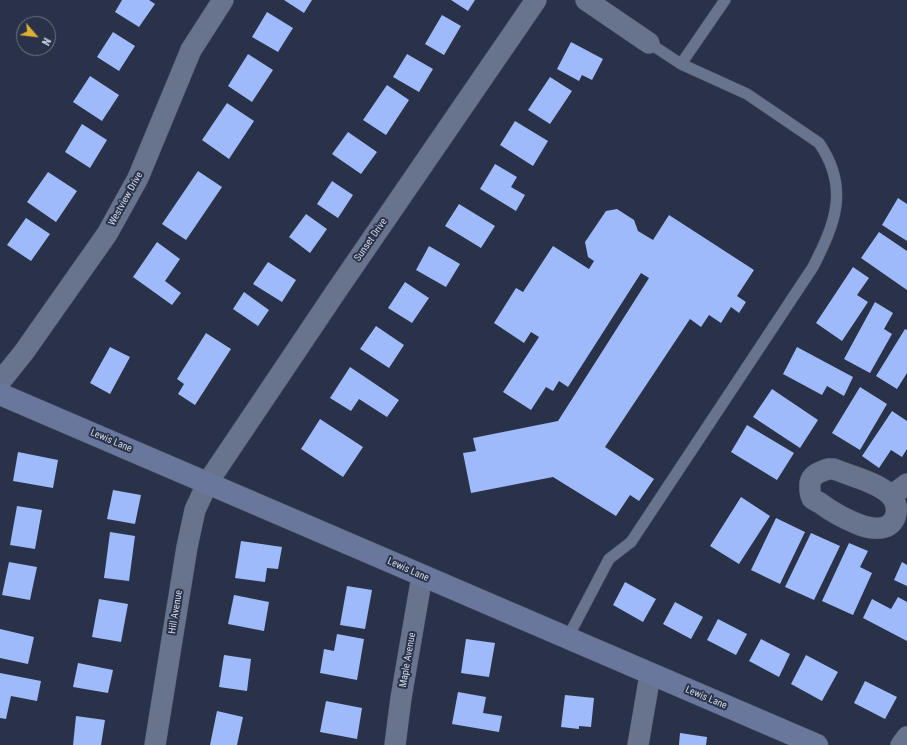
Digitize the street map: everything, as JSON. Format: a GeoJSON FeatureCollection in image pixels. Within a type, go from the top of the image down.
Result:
{"type":"FeatureCollection","features":[{"type":"Feature","properties":{"kind":"street","name":"Westview Drive"},"geometry":{"type":"LineString","coordinates":[[0,382],[24,352],[107,234],[138,178],[191,50],[222,0]]}},
{"type":"Feature","properties":{"kind":"street","name":"Sunset Drive"},"geometry":{"type":"LineString","coordinates":[[208,482],[344,280],[536,0]]}},
{"type":"Feature","properties":{"kind":"street"},"geometry":{"type":"LineString","coordinates":[[586,0],[649,43]]}},
{"type":"Feature","properties":{"kind":"street","name":"Lewis Lane"},"geometry":{"type":"LineString","coordinates":[[0,394],[208,482],[650,675],[817,745]]}},
{"type":"Feature","properties":{"kind":"street","name":"Hill Avenue"},"geometry":{"type":"LineString","coordinates":[[155,745],[187,547],[195,510],[208,482]]}},
{"type":"Feature","properties":{"kind":"street","name":"Maple Avenue"},"geometry":{"type":"LineString","coordinates":[[395,745],[401,698],[422,576]]}},
{"type":"Feature","properties":{"kind":"street"},"geometry":{"type":"LineString","coordinates":[[638,745],[650,675]]}},
{"type":"Feature","properties":{"kind":"street"},"geometry":{"type":"LineString","coordinates":[[901,745],[907,737]]}},
{"type":"Feature","properties":{"kind":"lane"},"geometry":{"type":"LineString","coordinates":[[681,64],[725,0]]}},
{"type":"Feature","properties":{"kind":"lane"},"geometry":{"type":"LineString","coordinates":[[567,639],[609,559],[631,542],[813,267],[825,244],[834,219],[837,201],[836,184],[830,164],[825,151],[819,143],[747,94],[681,64],[649,43]]}},
{"type":"Feature","properties":{"kind":"building"},"geometry":{"type":"Polygon","coordinates":[[[122,0],[149,0],[155,4],[139,27],[115,12],[122,0]]]}},
{"type":"Feature","properties":{"kind":"building"},"geometry":{"type":"Polygon","coordinates":[[[284,0],[312,0],[304,13],[284,0]]]}},
{"type":"Feature","properties":{"kind":"building"},"geometry":{"type":"Polygon","coordinates":[[[451,0],[475,0],[468,11],[451,0]]]}},
{"type":"Feature","properties":{"kind":"building"},"geometry":{"type":"Polygon","coordinates":[[[267,12],[293,28],[278,52],[252,37],[267,12]]]}},
{"type":"Feature","properties":{"kind":"building"},"geometry":{"type":"Polygon","coordinates":[[[442,15],[461,26],[444,55],[425,44],[442,15]]]}},
{"type":"Feature","properties":{"kind":"building"},"geometry":{"type":"Polygon","coordinates":[[[113,32],[135,46],[119,71],[97,57],[113,32]]]}},
{"type":"Feature","properties":{"kind":"building"},"geometry":{"type":"Polygon","coordinates":[[[571,42],[603,59],[592,80],[582,75],[579,81],[557,69],[571,42]]]}},
{"type":"Feature","properties":{"kind":"building"},"geometry":{"type":"Polygon","coordinates":[[[248,54],[273,70],[252,102],[228,86],[248,54]]]}},
{"type":"Feature","properties":{"kind":"building"},"geometry":{"type":"Polygon","coordinates":[[[407,54],[433,69],[419,92],[393,77],[407,54]]]}},
{"type":"Feature","properties":{"kind":"building"},"geometry":{"type":"Polygon","coordinates":[[[90,76],[119,95],[102,121],[73,102],[90,76]]]}},
{"type":"Feature","properties":{"kind":"building"},"geometry":{"type":"Polygon","coordinates":[[[550,77],[572,91],[550,124],[528,110],[550,77]]]}},
{"type":"Feature","properties":{"kind":"building"},"geometry":{"type":"Polygon","coordinates":[[[387,85],[409,100],[386,135],[363,120],[387,85]]]}},
{"type":"Feature","properties":{"kind":"building"},"geometry":{"type":"Polygon","coordinates":[[[227,103],[254,121],[229,159],[202,140],[227,103]]]}},
{"type":"Feature","properties":{"kind":"building"},"geometry":{"type":"Polygon","coordinates":[[[515,121],[548,141],[533,166],[500,145],[515,121]]]}},
{"type":"Feature","properties":{"kind":"building"},"geometry":{"type":"Polygon","coordinates":[[[82,124],[107,140],[90,168],[65,152],[82,124]]]}},
{"type":"Feature","properties":{"kind":"building"},"geometry":{"type":"Polygon","coordinates":[[[348,132],[377,152],[361,174],[332,154],[348,132]]]}},
{"type":"Feature","properties":{"kind":"building"},"geometry":{"type":"Polygon","coordinates":[[[495,164],[517,177],[511,187],[525,195],[516,211],[480,189],[495,164]]]}},
{"type":"Feature","properties":{"kind":"building"},"geometry":{"type":"Polygon","coordinates":[[[198,171],[222,187],[186,240],[162,224],[198,171]]]}},
{"type":"Feature","properties":{"kind":"building"},"geometry":{"type":"Polygon","coordinates":[[[48,172],[77,191],[56,222],[27,202],[48,172]]]}},
{"type":"Feature","properties":{"kind":"building"},"geometry":{"type":"Polygon","coordinates":[[[332,181],[353,195],[338,218],[317,204],[332,181]]]}},
{"type":"Feature","properties":{"kind":"building"},"geometry":{"type":"Polygon","coordinates":[[[898,198],[907,204],[907,241],[882,225],[898,198]]]}},
{"type":"Feature","properties":{"kind":"building"},"geometry":{"type":"Polygon","coordinates":[[[459,204],[495,226],[481,248],[445,226],[459,204]]]}},
{"type":"Feature","properties":{"kind":"building"},"geometry":{"type":"Polygon","coordinates":[[[617,209],[634,220],[638,231],[653,240],[669,215],[754,270],[737,296],[746,302],[739,313],[731,307],[721,323],[709,315],[701,327],[690,319],[605,447],[654,479],[639,501],[630,495],[616,516],[553,477],[471,493],[463,453],[476,451],[473,438],[558,421],[649,278],[641,273],[568,387],[559,381],[553,391],[546,387],[531,410],[503,392],[539,337],[531,332],[524,343],[494,323],[516,288],[523,292],[553,246],[589,269],[594,261],[588,257],[585,242],[606,211],[617,209]]]}},
{"type":"Feature","properties":{"kind":"building"},"geometry":{"type":"Polygon","coordinates":[[[306,214],[327,229],[310,253],[289,237],[306,214]]]}},
{"type":"Feature","properties":{"kind":"building"},"geometry":{"type":"Polygon","coordinates":[[[26,218],[50,234],[31,261],[7,245],[26,218]]]}},
{"type":"Feature","properties":{"kind":"building"},"geometry":{"type":"Polygon","coordinates":[[[879,232],[907,251],[907,290],[861,258],[879,232]]]}},
{"type":"Feature","properties":{"kind":"building"},"geometry":{"type":"Polygon","coordinates":[[[157,242],[180,259],[165,281],[181,293],[172,305],[133,277],[157,242]]]}},
{"type":"Feature","properties":{"kind":"building"},"geometry":{"type":"Polygon","coordinates":[[[429,246],[460,264],[446,287],[416,270],[429,246]]]}},
{"type":"Feature","properties":{"kind":"building"},"geometry":{"type":"Polygon","coordinates":[[[268,262],[296,280],[282,302],[253,284],[268,262]]]}},
{"type":"Feature","properties":{"kind":"building"},"geometry":{"type":"Polygon","coordinates":[[[853,267],[869,278],[857,295],[868,302],[842,341],[816,323],[853,267]]]}},
{"type":"Feature","properties":{"kind":"building"},"geometry":{"type":"Polygon","coordinates":[[[405,282],[429,298],[412,323],[388,308],[405,282]]]}},
{"type":"Feature","properties":{"kind":"building"},"geometry":{"type":"Polygon","coordinates":[[[244,292],[269,310],[258,326],[233,309],[244,292]]]}},
{"type":"Feature","properties":{"kind":"building"},"geometry":{"type":"Polygon","coordinates":[[[875,302],[893,313],[884,329],[892,334],[870,373],[844,359],[875,302]]]}},
{"type":"Feature","properties":{"kind":"building"},"geometry":{"type":"Polygon","coordinates":[[[376,326],[404,345],[389,368],[360,349],[376,326]]]}},
{"type":"Feature","properties":{"kind":"building"},"geometry":{"type":"Polygon","coordinates":[[[905,329],[907,330],[907,373],[897,389],[876,376],[905,329]]]}},
{"type":"Feature","properties":{"kind":"building"},"geometry":{"type":"Polygon","coordinates":[[[206,333],[231,349],[195,405],[178,394],[184,384],[177,379],[206,333]]]}},
{"type":"Feature","properties":{"kind":"building"},"geometry":{"type":"Polygon","coordinates":[[[110,347],[130,357],[110,394],[90,383],[110,347]]]}},
{"type":"Feature","properties":{"kind":"building"},"geometry":{"type":"Polygon","coordinates":[[[797,347],[853,377],[844,396],[827,386],[822,395],[783,374],[797,347]]]}},
{"type":"Feature","properties":{"kind":"building"},"geometry":{"type":"Polygon","coordinates":[[[350,367],[399,400],[387,417],[359,399],[351,411],[330,398],[350,367]]]}},
{"type":"Feature","properties":{"kind":"building"},"geometry":{"type":"Polygon","coordinates":[[[860,387],[887,404],[860,450],[832,433],[860,387]]]}},
{"type":"Feature","properties":{"kind":"building"},"geometry":{"type":"Polygon","coordinates":[[[772,389],[818,420],[800,448],[753,417],[772,389]]]}},
{"type":"Feature","properties":{"kind":"building"},"geometry":{"type":"Polygon","coordinates":[[[892,411],[907,421],[907,449],[902,457],[891,450],[879,468],[862,456],[892,411]]]}},
{"type":"Feature","properties":{"kind":"building"},"geometry":{"type":"Polygon","coordinates":[[[320,419],[363,447],[343,477],[301,449],[320,419]]]}},
{"type":"Feature","properties":{"kind":"building"},"geometry":{"type":"Polygon","coordinates":[[[747,425],[794,453],[777,480],[731,452],[747,425]]]}},
{"type":"Feature","properties":{"kind":"building"},"geometry":{"type":"Polygon","coordinates":[[[18,452],[58,460],[53,488],[13,481],[18,452]]]}},
{"type":"Feature","properties":{"kind":"building"},"geometry":{"type":"Polygon","coordinates":[[[113,490],[141,495],[135,524],[107,519],[113,490]]]}},
{"type":"Feature","properties":{"kind":"building"},"geometry":{"type":"Polygon","coordinates":[[[741,497],[770,516],[739,564],[710,546],[741,497]]]}},
{"type":"Feature","properties":{"kind":"building"},"geometry":{"type":"Polygon","coordinates":[[[17,506],[42,510],[35,549],[10,545],[17,506]]]}},
{"type":"Feature","properties":{"kind":"building"},"geometry":{"type":"Polygon","coordinates":[[[776,518],[805,532],[780,584],[751,570],[776,518]]]}},
{"type":"Feature","properties":{"kind":"building"},"geometry":{"type":"Polygon","coordinates":[[[110,532],[135,536],[129,581],[104,578],[110,532]]]}},
{"type":"Feature","properties":{"kind":"building"},"geometry":{"type":"Polygon","coordinates":[[[811,533],[840,546],[814,600],[785,587],[811,533]]]}},
{"type":"Feature","properties":{"kind":"building"},"geometry":{"type":"Polygon","coordinates":[[[241,541],[282,547],[278,569],[267,568],[265,582],[235,578],[241,541]]]}},
{"type":"Feature","properties":{"kind":"building"},"geometry":{"type":"Polygon","coordinates":[[[849,543],[868,551],[860,567],[872,573],[853,615],[822,601],[849,543]]]}},
{"type":"Feature","properties":{"kind":"building"},"geometry":{"type":"Polygon","coordinates":[[[9,562],[37,567],[30,600],[2,595],[9,562]]]}},
{"type":"Feature","properties":{"kind":"building"},"geometry":{"type":"Polygon","coordinates":[[[902,562],[907,565],[907,586],[894,580],[902,562]]]}},
{"type":"Feature","properties":{"kind":"building"},"geometry":{"type":"Polygon","coordinates":[[[625,582],[656,599],[643,622],[613,605],[625,582]]]}},
{"type":"Feature","properties":{"kind":"building"},"geometry":{"type":"Polygon","coordinates":[[[347,586],[372,590],[365,629],[340,625],[347,586]]]}},
{"type":"Feature","properties":{"kind":"building"},"geometry":{"type":"Polygon","coordinates":[[[234,595],[269,602],[264,631],[228,624],[234,595]]]}},
{"type":"Feature","properties":{"kind":"building"},"geometry":{"type":"Polygon","coordinates":[[[898,597],[907,602],[907,641],[863,618],[872,599],[891,609],[898,597]]]}},
{"type":"Feature","properties":{"kind":"building"},"geometry":{"type":"Polygon","coordinates":[[[99,599],[128,604],[121,642],[92,637],[99,599]]]}},
{"type":"Feature","properties":{"kind":"building"},"geometry":{"type":"Polygon","coordinates":[[[675,602],[703,617],[691,639],[663,624],[675,602]]]}},
{"type":"Feature","properties":{"kind":"building"},"geometry":{"type":"Polygon","coordinates":[[[718,619],[747,634],[736,655],[707,640],[718,619]]]}},
{"type":"Feature","properties":{"kind":"building"},"geometry":{"type":"Polygon","coordinates":[[[0,629],[34,637],[28,664],[0,658],[0,629]]]}},
{"type":"Feature","properties":{"kind":"building"},"geometry":{"type":"Polygon","coordinates":[[[337,634],[364,639],[357,680],[320,673],[324,649],[334,651],[337,634]]]}},
{"type":"Feature","properties":{"kind":"building"},"geometry":{"type":"Polygon","coordinates":[[[466,639],[495,643],[489,677],[461,673],[466,639]]]}},
{"type":"Feature","properties":{"kind":"building"},"geometry":{"type":"Polygon","coordinates":[[[761,639],[790,654],[779,677],[749,661],[761,639]]]}},
{"type":"Feature","properties":{"kind":"building"},"geometry":{"type":"Polygon","coordinates":[[[224,655],[251,659],[247,691],[219,687],[224,655]]]}},
{"type":"Feature","properties":{"kind":"building"},"geometry":{"type":"Polygon","coordinates":[[[806,655],[838,672],[822,701],[791,684],[806,655]]]}},
{"type":"Feature","properties":{"kind":"building"},"geometry":{"type":"Polygon","coordinates":[[[78,663],[113,670],[108,693],[73,687],[78,663]]]}},
{"type":"Feature","properties":{"kind":"building"},"geometry":{"type":"Polygon","coordinates":[[[0,673],[41,681],[37,701],[11,696],[6,719],[0,718],[0,673]]]}},
{"type":"Feature","properties":{"kind":"building"},"geometry":{"type":"Polygon","coordinates":[[[865,681],[897,697],[885,719],[854,703],[865,681]]]}},
{"type":"Feature","properties":{"kind":"building"},"geometry":{"type":"Polygon","coordinates":[[[458,692],[486,697],[483,713],[502,716],[499,732],[452,724],[458,692]]]}},
{"type":"Feature","properties":{"kind":"building"},"geometry":{"type":"Polygon","coordinates":[[[565,695],[594,698],[591,727],[579,726],[579,729],[561,727],[565,695]]]}},
{"type":"Feature","properties":{"kind":"building"},"geometry":{"type":"Polygon","coordinates":[[[326,701],[362,708],[357,739],[320,732],[326,701]]]}},
{"type":"Feature","properties":{"kind":"building"},"geometry":{"type":"Polygon","coordinates":[[[217,711],[243,717],[237,745],[210,745],[217,711]]]}},
{"type":"Feature","properties":{"kind":"building"},"geometry":{"type":"Polygon","coordinates":[[[76,716],[105,720],[101,745],[73,745],[76,716]]]}},
{"type":"Feature","properties":{"kind":"building"},"geometry":{"type":"Polygon","coordinates":[[[680,733],[707,737],[706,745],[679,745],[680,733]]]}}]}
